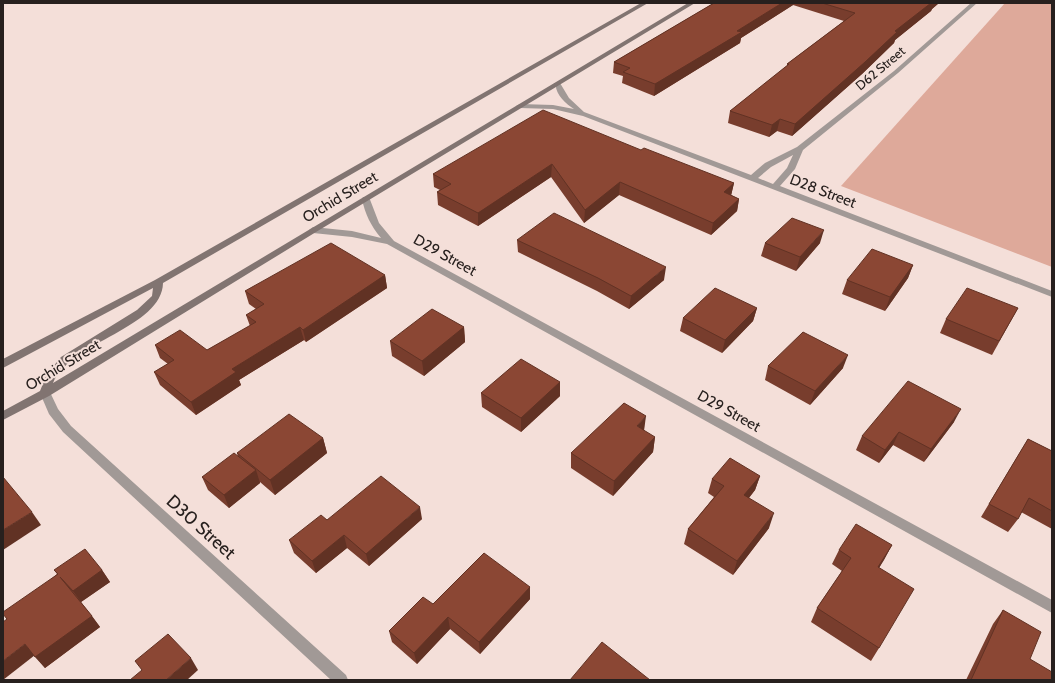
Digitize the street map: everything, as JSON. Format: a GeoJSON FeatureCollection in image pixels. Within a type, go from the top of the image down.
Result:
{"type":"FeatureCollection","features":[{"type":"Feature","properties":{"kind":"street","name":"Orchid Street"},"geometry":{"type":"LineString","coordinates":[[3,364],[158,282],[645,3]]}},
{"type":"Feature","properties":{"kind":"street","name":"Orchid Street"},"geometry":{"type":"LineString","coordinates":[[3,416],[45,393],[313,230],[692,3]]}},
{"type":"Feature","properties":{"kind":"street","name":"D62 Street"},"geometry":{"type":"LineString","coordinates":[[752,178],[772,162],[800,150],[896,72],[974,3]]}},
{"type":"Feature","properties":{"kind":"street","name":"D28 Street"},"geometry":{"type":"LineString","coordinates":[[558,84],[560,92],[566,99],[584,114]]}},
{"type":"Feature","properties":{"kind":"street","name":"D28 Street"},"geometry":{"type":"LineString","coordinates":[[520,106],[553,107],[584,114],[1052,294]]}},
{"type":"Feature","properties":{"kind":"street","name":"D62 Street"},"geometry":{"type":"LineString","coordinates":[[775,188],[791,169],[800,150]]}},
{"type":"Feature","properties":{"kind":"street","name":"D29 Street"},"geometry":{"type":"LineString","coordinates":[[366,199],[372,221],[380,232],[391,242],[1052,607]]}},
{"type":"Feature","properties":{"kind":"street","name":"D29 Street"},"geometry":{"type":"LineString","coordinates":[[313,230],[352,234],[391,242]]}},
{"type":"Feature","properties":{"kind":"street"},"geometry":{"type":"LineString","coordinates":[[45,393],[47,383],[59,364],[69,356],[144,310],[157,295],[158,282]]}},
{"type":"Feature","properties":{"kind":"street","name":"D30 Street"},"geometry":{"type":"LineString","coordinates":[[45,393],[67,429],[341,680]]}},
{"type":"Feature","properties":{"kind":"shaded area"},"geometry":{"type":"Polygon","coordinates":[[[1005,3],[1052,4],[1052,267],[841,186],[1005,3]]]}},
{"type":"Feature","properties":{"kind":"building"},"geometry":{"type":"Polygon","coordinates":[[[714,3],[782,3],[737,31],[742,32],[655,84],[623,72],[630,68],[614,62],[714,3]]]}},
{"type":"Feature","properties":{"kind":"building"},"geometry":{"type":"Polygon","coordinates":[[[822,3],[931,3],[895,31],[897,32],[865,62],[795,124],[780,119],[772,125],[730,111],[789,64],[787,64],[855,13],[822,3]]]}},
{"type":"Feature","properties":{"kind":"building"},"geometry":{"type":"Polygon","coordinates":[[[543,110],[641,150],[644,148],[734,183],[724,192],[739,199],[713,223],[620,182],[585,210],[552,164],[478,213],[437,192],[451,184],[433,174],[543,110]]]}},
{"type":"Feature","properties":{"kind":"building"},"geometry":{"type":"Polygon","coordinates":[[[554,213],[666,267],[631,296],[598,278],[517,240],[554,213]]]}},
{"type":"Feature","properties":{"kind":"building"},"geometry":{"type":"Polygon","coordinates":[[[792,218],[824,230],[800,257],[765,243],[792,218]]]}},
{"type":"Feature","properties":{"kind":"building"},"geometry":{"type":"Polygon","coordinates":[[[331,243],[385,275],[303,330],[300,327],[232,369],[236,372],[191,402],[154,372],[174,360],[155,345],[180,330],[207,350],[256,322],[246,315],[264,304],[245,291],[331,243]]]}},
{"type":"Feature","properties":{"kind":"building"},"geometry":{"type":"Polygon","coordinates":[[[872,249],[913,265],[890,297],[847,280],[872,249]]]}},
{"type":"Feature","properties":{"kind":"building"},"geometry":{"type":"Polygon","coordinates":[[[715,288],[757,308],[725,340],[683,318],[715,288]]]}},
{"type":"Feature","properties":{"kind":"building"},"geometry":{"type":"Polygon","coordinates":[[[967,288],[1018,308],[999,341],[946,319],[967,288]]]}},
{"type":"Feature","properties":{"kind":"building"},"geometry":{"type":"Polygon","coordinates":[[[432,309],[464,327],[422,361],[390,341],[432,309]]]}},
{"type":"Feature","properties":{"kind":"building"},"geometry":{"type":"Polygon","coordinates":[[[803,332],[848,355],[815,391],[768,366],[803,332]]]}},
{"type":"Feature","properties":{"kind":"building"},"geometry":{"type":"Polygon","coordinates":[[[521,359],[560,382],[521,418],[481,393],[521,359]]]}},
{"type":"Feature","properties":{"kind":"building"},"geometry":{"type":"Polygon","coordinates":[[[908,381],[961,409],[931,449],[899,432],[885,450],[862,436],[908,381]]]}},
{"type":"Feature","properties":{"kind":"building"},"geometry":{"type":"Polygon","coordinates":[[[624,403],[646,416],[637,426],[655,437],[614,481],[571,453],[624,403]]]}},
{"type":"Feature","properties":{"kind":"building"},"geometry":{"type":"Polygon","coordinates":[[[289,414],[323,438],[270,480],[237,453],[289,414]]]}},
{"type":"Feature","properties":{"kind":"building"},"geometry":{"type":"Polygon","coordinates":[[[1028,439],[1052,451],[1052,511],[1029,498],[1018,519],[989,504],[1028,439]]]}},
{"type":"Feature","properties":{"kind":"building"},"geometry":{"type":"Polygon","coordinates":[[[234,453],[256,470],[224,495],[202,477],[234,453]]]}},
{"type":"Feature","properties":{"kind":"building"},"geometry":{"type":"Polygon","coordinates":[[[730,458],[760,476],[744,495],[774,513],[737,561],[688,529],[724,486],[712,479],[730,458]]]}},
{"type":"Feature","properties":{"kind":"building"},"geometry":{"type":"Polygon","coordinates":[[[381,476],[420,507],[366,554],[344,535],[312,561],[289,540],[321,515],[327,520],[381,476]]]}},
{"type":"Feature","properties":{"kind":"building"},"geometry":{"type":"Polygon","coordinates":[[[3,477],[32,512],[3,530],[3,477]]]}},
{"type":"Feature","properties":{"kind":"building"},"geometry":{"type":"Polygon","coordinates":[[[856,524],[892,545],[878,567],[914,589],[879,648],[817,608],[851,558],[839,550],[856,524]]]}},
{"type":"Feature","properties":{"kind":"building"},"geometry":{"type":"Polygon","coordinates":[[[85,549],[102,570],[73,591],[60,577],[92,616],[35,657],[25,644],[3,661],[3,622],[7,619],[3,612],[58,574],[54,570],[85,549]]]}},
{"type":"Feature","properties":{"kind":"building"},"geometry":{"type":"Polygon","coordinates":[[[484,553],[530,587],[479,642],[448,617],[414,653],[389,631],[423,597],[433,604],[484,553]]]}},
{"type":"Feature","properties":{"kind":"building"},"geometry":{"type":"Polygon","coordinates":[[[1003,610],[1041,632],[1030,659],[1052,672],[1052,680],[971,680],[1003,610]]]}},
{"type":"Feature","properties":{"kind":"building"},"geometry":{"type":"Polygon","coordinates":[[[168,634],[191,658],[166,680],[130,680],[142,670],[135,661],[168,634]]]}},
{"type":"Feature","properties":{"kind":"building"},"geometry":{"type":"Polygon","coordinates":[[[602,642],[650,680],[570,680],[602,642]]]}}]}
